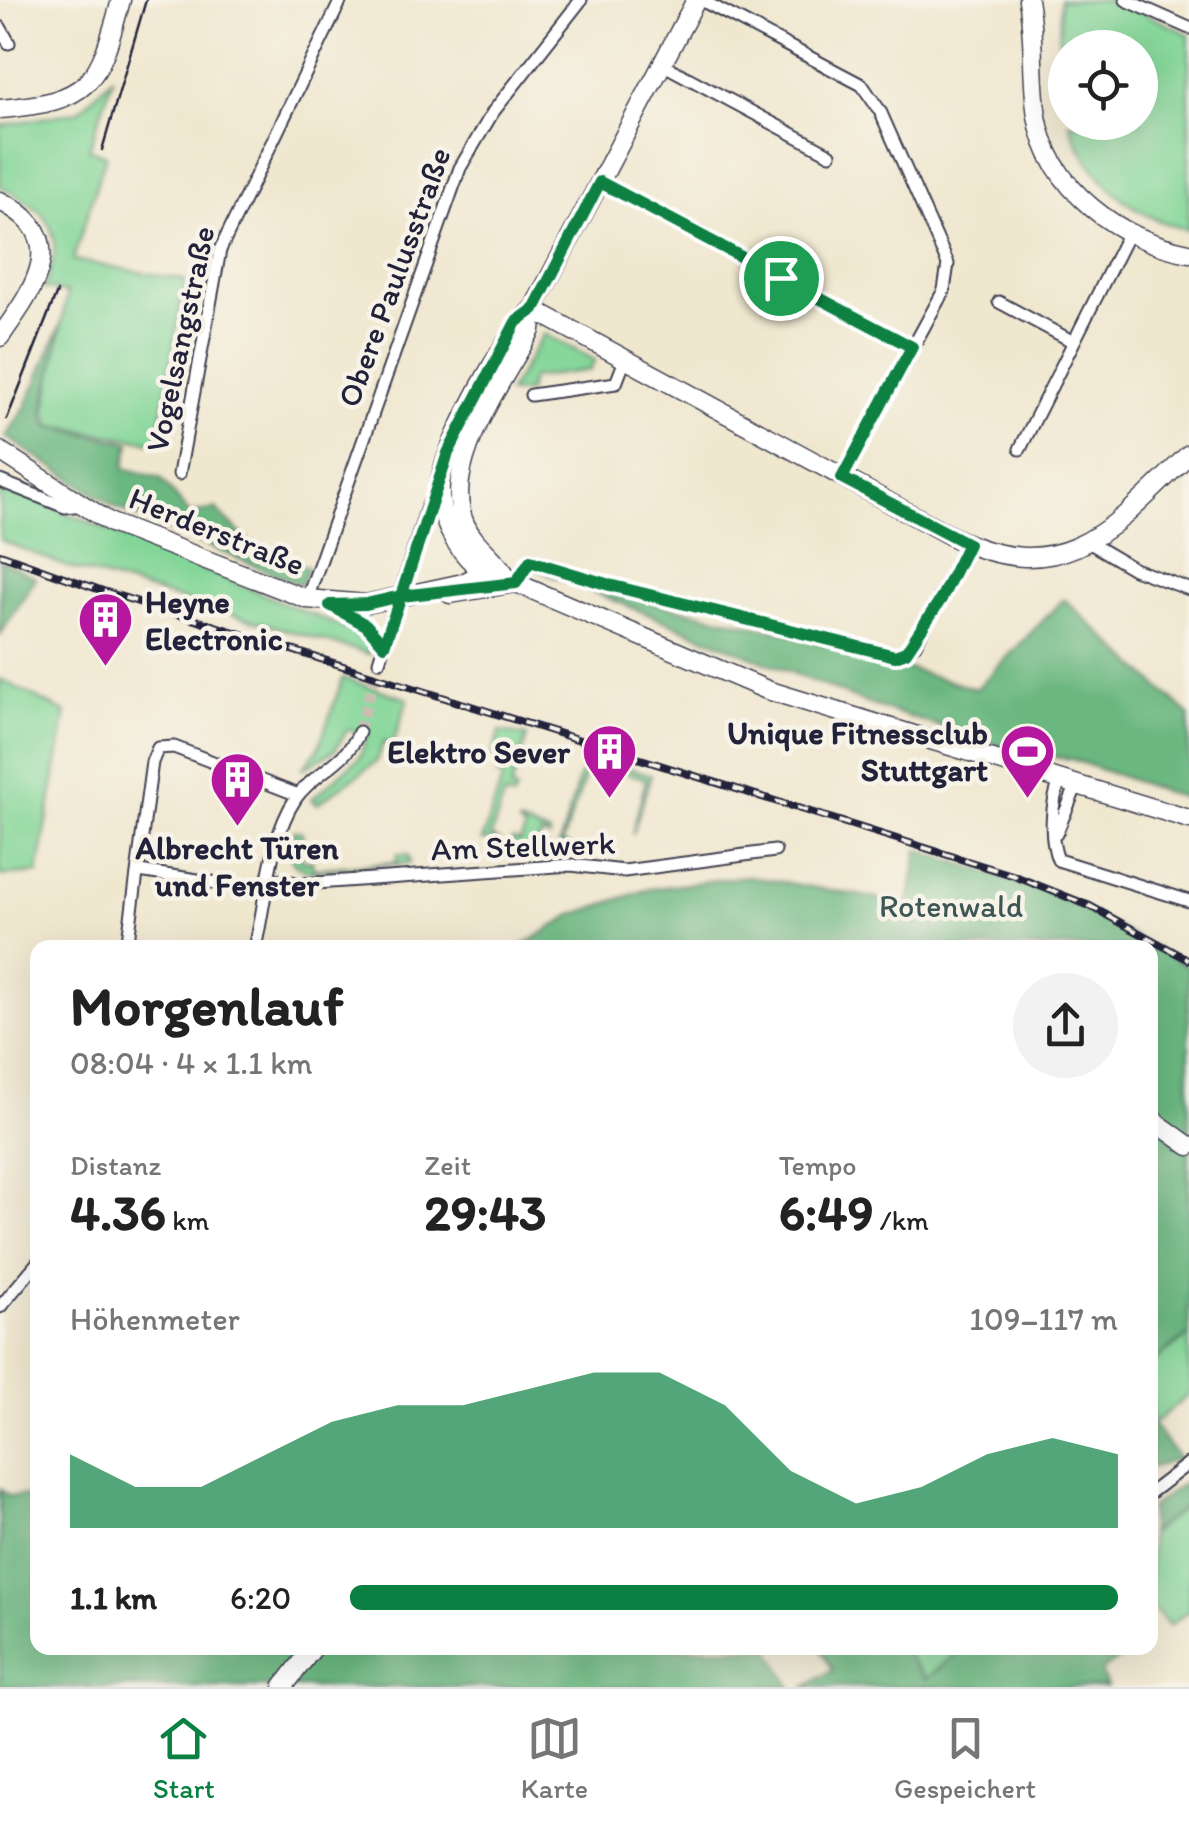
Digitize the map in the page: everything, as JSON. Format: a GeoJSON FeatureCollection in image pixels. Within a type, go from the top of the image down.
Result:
{"type":"FeatureCollection","features":[{"type":"Feature","properties":{"kind":"main road"},"geometry":{"type":"LineString","coordinates":[[0,110],[51,104],[84,86],[105,56],[122,0]]}},
{"type":"Feature","properties":{"kind":"main road"},"geometry":{"type":"LineString","coordinates":[[699,0],[534,309],[516,322],[476,416],[440,485],[448,530],[478,570],[767,690],[1189,819]]}},
{"type":"Feature","properties":{"kind":"main road"},"geometry":{"type":"LineString","coordinates":[[1028,0],[1042,134],[1062,174],[1082,199],[1128,234],[1189,253]]}},
{"type":"Feature","properties":{"kind":"main road"},"geometry":{"type":"LineString","coordinates":[[0,201],[28,219],[43,252],[36,282],[0,336]]}},
{"type":"Feature","properties":{"kind":"main road"},"geometry":{"type":"LineString","coordinates":[[534,309],[842,478],[968,544],[1006,557],[1063,554],[1090,544],[1111,530],[1189,454]]}},
{"type":"Feature","properties":{"kind":"main road"},"geometry":{"type":"LineString","coordinates":[[476,416],[457,480],[463,520],[476,544],[512,581]]}},
{"type":"Feature","properties":{"kind":"main road","name":"Herderstraße"},"geometry":{"type":"LineString","coordinates":[[0,451],[82,505],[143,538],[330,605],[366,604],[430,591],[463,582],[478,570]]}},
{"type":"Feature","properties":{"kind":"main road"},"geometry":{"type":"LineString","coordinates":[[476,544],[478,570]]}},
{"type":"Feature","properties":{"kind":"main road"},"geometry":{"type":"LineString","coordinates":[[430,591],[451,594],[512,581]]}},
{"type":"Feature","properties":{"kind":"main road"},"geometry":{"type":"LineString","coordinates":[[1158,1124],[1189,1146]]}},
{"type":"Feature","properties":{"kind":"main road"},"geometry":{"type":"LineString","coordinates":[[283,1687],[308,1655]]}},
{"type":"Feature","properties":{"kind":"street","name":"Vogelsangstraße"},"geometry":{"type":"LineString","coordinates":[[179,474],[220,250],[341,0]]}},
{"type":"Feature","properties":{"kind":"street","name":"Obere Paulusstraße"},"geometry":{"type":"LineString","coordinates":[[306,599],[462,164],[493,112],[581,0]]}},
{"type":"Feature","properties":{"kind":"street"},"geometry":{"type":"LineString","coordinates":[[699,0],[862,85],[880,111],[948,264],[944,290],[842,478]]}},
{"type":"Feature","properties":{"kind":"street"},"geometry":{"type":"LineString","coordinates":[[1126,0],[1189,28]]}},
{"type":"Feature","properties":{"kind":"street"},"geometry":{"type":"LineString","coordinates":[[0,27],[9,43]]}},
{"type":"Feature","properties":{"kind":"street"},"geometry":{"type":"LineString","coordinates":[[662,64],[830,154]]}},
{"type":"Feature","properties":{"kind":"street"},"geometry":{"type":"LineString","coordinates":[[600,182],[912,347]]}},
{"type":"Feature","properties":{"kind":"street"},"geometry":{"type":"LineString","coordinates":[[1020,448],[1128,234]]}},
{"type":"Feature","properties":{"kind":"street"},"geometry":{"type":"LineString","coordinates":[[999,302],[1072,341]]}},
{"type":"Feature","properties":{"kind":"street"},"geometry":{"type":"LineString","coordinates":[[531,395],[616,383],[625,360]]}},
{"type":"Feature","properties":{"kind":"street"},"geometry":{"type":"LineString","coordinates":[[0,481],[65,507],[82,505]]}},
{"type":"Feature","properties":{"kind":"street"},"geometry":{"type":"LineString","coordinates":[[379,661],[427,508],[440,485]]}},
{"type":"Feature","properties":{"kind":"street"},"geometry":{"type":"LineString","coordinates":[[512,581],[530,561],[543,562],[613,586],[895,656],[915,644],[968,544]]}},
{"type":"Feature","properties":{"kind":"street"},"geometry":{"type":"LineString","coordinates":[[1090,544],[1134,569],[1189,588]]}},
{"type":"Feature","properties":{"kind":"street"},"geometry":{"type":"LineString","coordinates":[[330,605],[366,625],[384,645]]}},
{"type":"Feature","properties":{"kind":"street"},"geometry":{"type":"LineString","coordinates":[[257,940],[285,820],[298,795],[352,749],[359,732]]}},
{"type":"Feature","properties":{"kind":"street"},"geometry":{"type":"LineString","coordinates":[[128,940],[152,762],[158,748],[174,747],[298,795]]}},
{"type":"Feature","properties":{"kind":"street"},"geometry":{"type":"LineString","coordinates":[[1068,784],[1053,846],[1062,862],[1189,901]]}},
{"type":"Feature","properties":{"kind":"street","name":"Am Stellwerk"},"geometry":{"type":"LineString","coordinates":[[139,871],[302,884],[571,866],[624,871],[775,851]]}},
{"type":"Feature","properties":{"kind":"street"},"geometry":{"type":"LineString","coordinates":[[0,1307],[30,1271]]}},
{"type":"Feature","properties":{"kind":"street"},"geometry":{"type":"LineString","coordinates":[[1158,1487],[1189,1462]]}},
{"type":"Feature","properties":{"kind":"green space"},"geometry":{"type":"Polygon","coordinates":[[[1060,0],[1115,0],[1189,34],[1189,230],[1148,216],[1131,205],[1101,178],[1077,140],[1158,140],[1158,30],[1060,30],[1060,0]]]}},
{"type":"Feature","properties":{"kind":"green space"},"geometry":{"type":"Polygon","coordinates":[[[113,77],[89,149],[106,155],[73,260],[185,280],[157,443],[48,425],[50,417],[45,416],[67,293],[44,288],[54,252],[50,226],[32,205],[0,186],[0,126],[79,111],[113,77]]]}},
{"type":"Feature","properties":{"kind":"green space"},"geometry":{"type":"Polygon","coordinates":[[[62,322],[43,413],[48,426],[130,443],[124,468],[160,478],[190,514],[216,509],[256,549],[308,567],[301,585],[115,507],[6,437],[26,406],[62,322]]]}},
{"type":"Feature","properties":{"kind":"green space"},"geometry":{"type":"Polygon","coordinates":[[[544,334],[595,360],[590,370],[531,378],[528,392],[508,393],[544,334]]]}},
{"type":"Feature","properties":{"kind":"green space"},"geometry":{"type":"Polygon","coordinates":[[[9,489],[361,635],[370,643],[369,654],[65,566],[0,540],[0,490],[9,489]]]}},
{"type":"Feature","properties":{"kind":"green space"},"geometry":{"type":"Polygon","coordinates":[[[0,560],[36,578],[0,635],[0,560]]]}},
{"type":"Feature","properties":{"kind":"green space"},"geometry":{"type":"Polygon","coordinates":[[[537,569],[646,601],[792,634],[976,689],[1064,599],[1189,715],[1189,800],[1071,759],[1022,753],[869,704],[537,569]]]}},
{"type":"Feature","properties":{"kind":"green space"},"geometry":{"type":"Polygon","coordinates":[[[343,678],[408,699],[393,744],[384,742],[376,762],[317,804],[312,799],[359,758],[368,735],[348,729],[335,750],[302,769],[318,749],[343,678]]]}},
{"type":"Feature","properties":{"kind":"green space"},"geometry":{"type":"Polygon","coordinates":[[[0,679],[66,713],[38,873],[0,876],[0,679]]]}},
{"type":"Feature","properties":{"kind":"green space"},"geometry":{"type":"Polygon","coordinates":[[[500,732],[527,736],[511,788],[516,790],[513,798],[504,796],[491,836],[498,840],[482,841],[503,777],[497,775],[502,761],[492,756],[500,732]]]}},
{"type":"Feature","properties":{"kind":"green space"},"geometry":{"type":"Polygon","coordinates":[[[586,755],[651,775],[632,835],[646,779],[590,762],[562,843],[570,846],[568,854],[557,853],[586,755]]]}},
{"type":"Feature","properties":{"kind":"green space"},"geometry":{"type":"Polygon","coordinates":[[[518,823],[550,834],[550,838],[541,835],[538,844],[546,847],[545,852],[509,853],[512,840],[520,842],[525,830],[518,823]]]}},
{"type":"Feature","properties":{"kind":"green space"},"geometry":{"type":"Polygon","coordinates":[[[294,831],[302,832],[302,861],[312,861],[313,869],[397,862],[398,854],[408,855],[410,863],[310,871],[302,869],[291,857],[294,831]]]}},
{"type":"Feature","properties":{"kind":"green space","name":"Rotenwald"},"geometry":{"type":"Polygon","coordinates":[[[918,850],[1055,894],[1139,940],[532,940],[572,915],[649,889],[747,876],[909,904],[918,850]]]}},
{"type":"Feature","properties":{"kind":"green space","name":"Rotenwald"},"geometry":{"type":"Polygon","coordinates":[[[1158,950],[1189,967],[1189,1334],[1158,1358],[1158,950]]]}},
{"type":"Feature","properties":{"kind":"green space"},"geometry":{"type":"Polygon","coordinates":[[[1189,1335],[1189,1395],[1158,1420],[1158,1359],[1189,1335]]]}},
{"type":"Feature","properties":{"kind":"green space"},"geometry":{"type":"Polygon","coordinates":[[[1158,1431],[1179,1459],[1158,1466],[1158,1431]]]}},
{"type":"Feature","properties":{"kind":"green space"},"geometry":{"type":"Polygon","coordinates":[[[1189,1479],[1189,1504],[1158,1527],[1158,1502],[1189,1479]]]}},
{"type":"Feature","properties":{"kind":"green space"},"geometry":{"type":"Polygon","coordinates":[[[0,1489],[9,1496],[30,1496],[30,1655],[773,1655],[791,1687],[0,1687],[0,1489]]]}},
{"type":"Feature","properties":{"kind":"green space"},"geometry":{"type":"Polygon","coordinates":[[[1189,1504],[1189,1611],[1169,1625],[1158,1614],[1158,1528],[1189,1504]]]}},
{"type":"Feature","properties":{"kind":"green space"},"geometry":{"type":"Polygon","coordinates":[[[824,1655],[907,1655],[926,1679],[955,1655],[1125,1655],[1101,1671],[1107,1687],[805,1687],[833,1670],[824,1655]]]}},
{"type":"Feature","properties":{"kind":"green space"},"geometry":{"type":"Polygon","coordinates":[[[907,1655],[955,1655],[926,1679],[907,1655]]]}},
{"type":"Feature","properties":{"kind":"tunnel"},"geometry":{"type":"LineString","coordinates":[[359,732],[379,661]]}},
{"type":"Feature","properties":{"kind":"tram line"},"geometry":{"type":"LineString","coordinates":[[102,150],[146,0]]}},
{"type":"Feature","properties":{"kind":"tram line"},"geometry":{"type":"LineString","coordinates":[[7,419],[57,292]]}},
{"type":"Feature","properties":{"kind":"railway"},"geometry":{"type":"LineString","coordinates":[[0,554],[103,591],[1012,875],[1090,906],[1152,940]]}},
{"type":"Feature","properties":{"kind":"railway"},"geometry":{"type":"LineString","coordinates":[[1158,943],[1189,960]]}},
{"type":"Feature","properties":{"kind":"place","name":"Heyne Electronic"},"geometry":{"type":"Point","coordinates":[106,669]}},
{"type":"Feature","properties":{"kind":"place","name":"Unique Fitnessclub Stuttgart"},"geometry":{"type":"Point","coordinates":[1027,800]}},
{"type":"Feature","properties":{"kind":"place","name":"Elektro Sever"},"geometry":{"type":"Point","coordinates":[609,801]}},
{"type":"Feature","properties":{"kind":"place","name":"Albrecht Türen und Fenster"},"geometry":{"type":"Point","coordinates":[237,828]}},
{"type":"Feature","properties":{"kind":"route"},"geometry":{"type":"LineString","coordinates":[[781,278],[600,182],[534,309],[516,322],[448,453],[401,596],[366,604],[330,605],[366,625],[384,645],[401,596],[497,588],[516,583],[530,561],[543,562],[668,600],[895,656],[906,652],[915,644],[941,599],[968,544],[842,478],[912,347],[781,278]]}}]}
